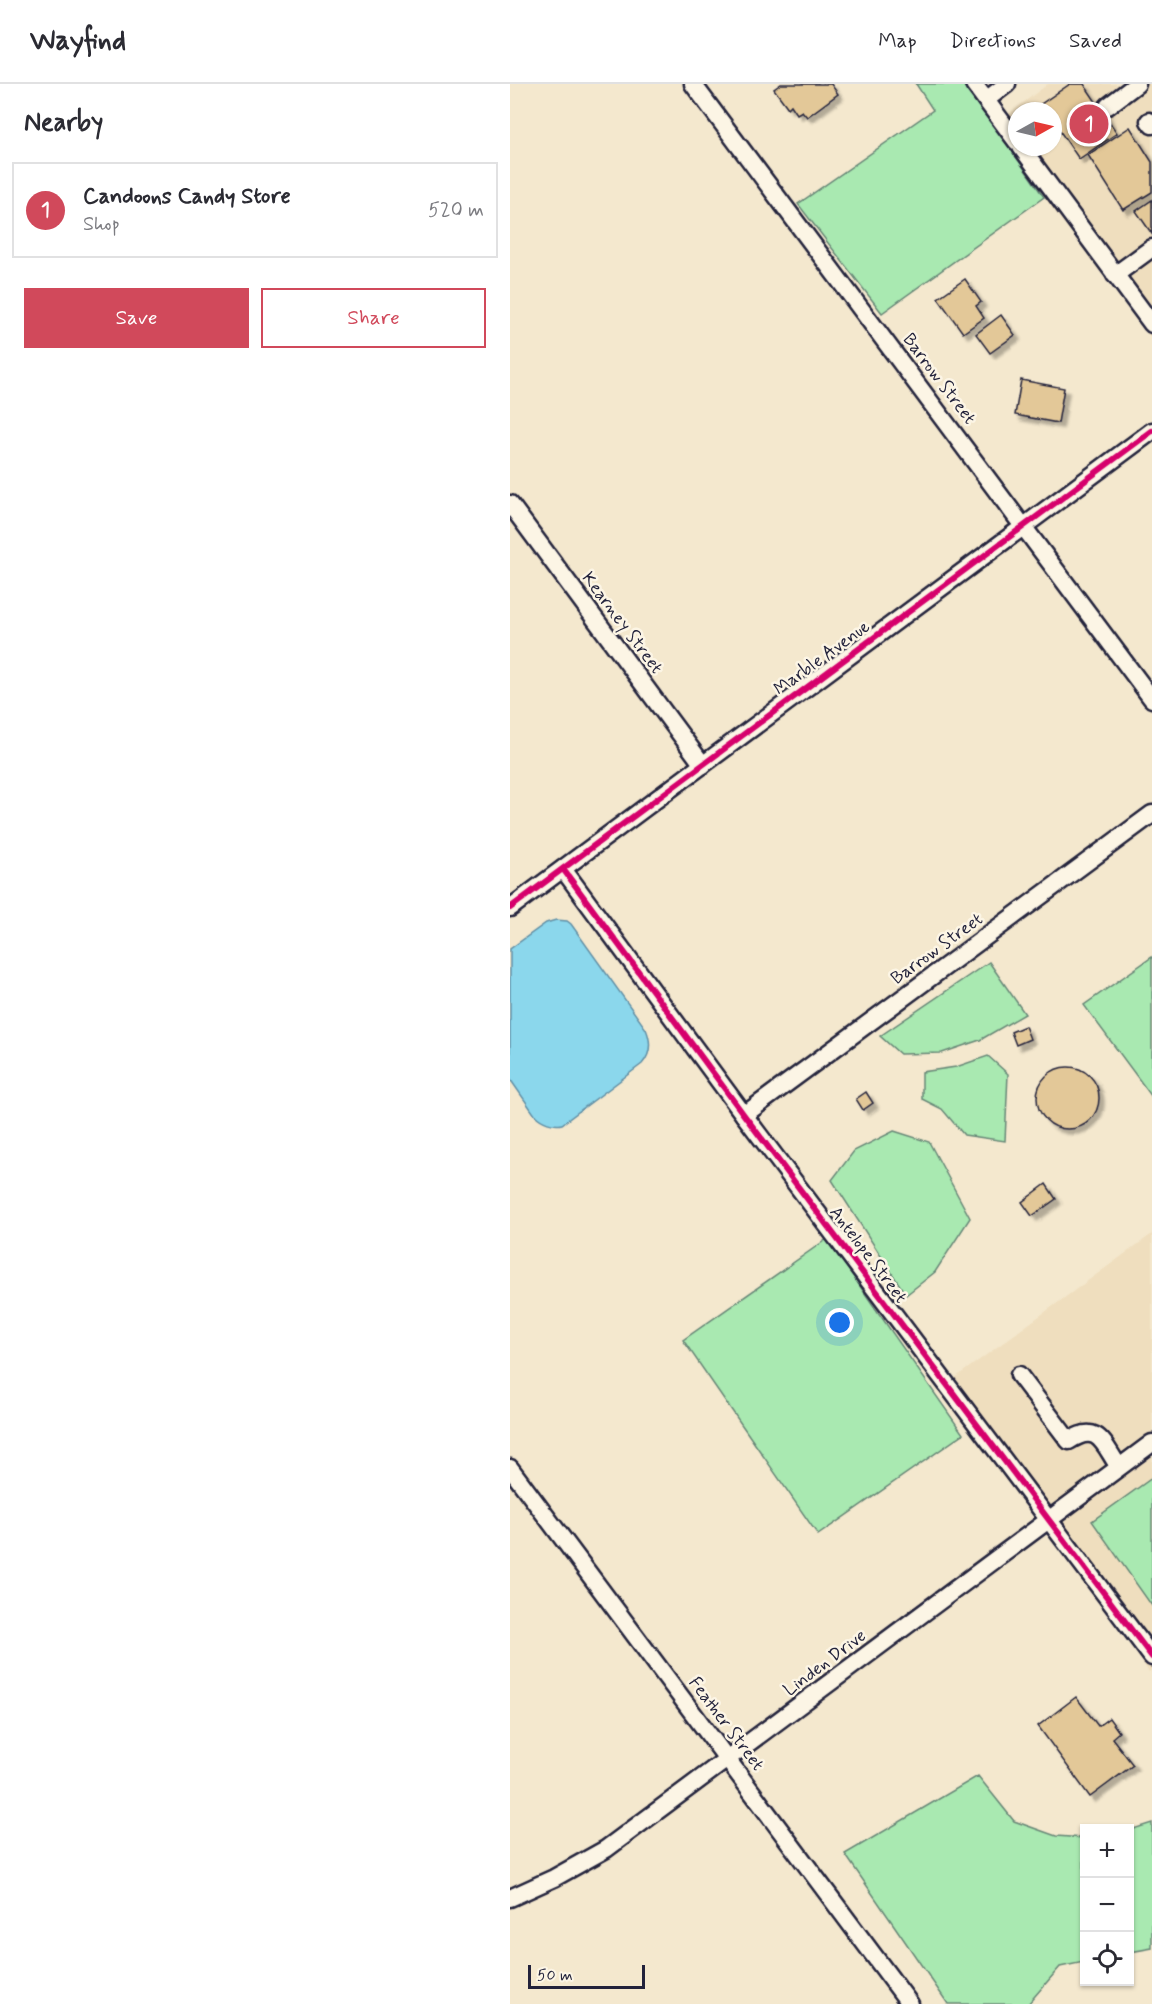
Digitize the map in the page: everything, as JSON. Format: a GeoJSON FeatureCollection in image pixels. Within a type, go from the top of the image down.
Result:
{"type":"FeatureCollection","features":[{"type":"Feature","properties":{"kind":"street","name":"Barrow Street"},"geometry":{"type":"LineString","coordinates":[[693,84],[1152,699]]}},
{"type":"Feature","properties":{"kind":"street"},"geometry":{"type":"LineString","coordinates":[[974,84],[1008,130]]}},
{"type":"Feature","properties":{"kind":"street"},"geometry":{"type":"LineString","coordinates":[[986,100],[1007,84]]}},
{"type":"Feature","properties":{"kind":"street"},"geometry":{"type":"LineString","coordinates":[[1108,106],[1137,84]]}},
{"type":"Feature","properties":{"kind":"street"},"geometry":{"type":"LineString","coordinates":[[1028,156],[1152,324]]}},
{"type":"Feature","properties":{"kind":"street"},"geometry":{"type":"LineString","coordinates":[[1115,275],[1152,248]]}},
{"type":"Feature","properties":{"kind":"street","name":"Marble Avenue"},"geometry":{"type":"LineString","coordinates":[[510,908],[1152,431]]}},
{"type":"Feature","properties":{"kind":"street","name":"Kearney Street"},"geometry":{"type":"LineString","coordinates":[[510,504],[703,765]]}},
{"type":"Feature","properties":{"kind":"street","name":"Barrow Street"},"geometry":{"type":"LineString","coordinates":[[744,1115],[1152,814]]}},
{"type":"Feature","properties":{"kind":"street","name":"Antelope Street"},"geometry":{"type":"LineString","coordinates":[[563,869],[744,1115],[1152,1657]]}},
{"type":"Feature","properties":{"kind":"street"},"geometry":{"type":"LineString","coordinates":[[1019,1375],[1069,1441],[1079,1434],[1089,1432],[1096,1434],[1119,1467]]}},
{"type":"Feature","properties":{"kind":"street","name":"Linden Drive"},"geometry":{"type":"LineString","coordinates":[[510,1899],[606,1849],[1152,1443]]}},
{"type":"Feature","properties":{"kind":"street","name":"Feather Street"},"geometry":{"type":"LineString","coordinates":[[510,1468],[910,2004]]}},
{"type":"Feature","properties":{"kind":"shaded area"},"geometry":{"type":"Polygon","coordinates":[[[1048,84],[1152,84],[1152,339],[1016,156],[1062,156],[1062,102],[1024,102],[1048,84]]]}},
{"type":"Feature","properties":{"kind":"shaded area"},"geometry":{"type":"Polygon","coordinates":[[[1008,114],[1008,145],[994,125],[1008,114]]]}},
{"type":"Feature","properties":{"kind":"shaded area"},"geometry":{"type":"Polygon","coordinates":[[[1152,1234],[1152,1432],[1042,1516],[945,1385],[1152,1234]]]}},
{"type":"Feature","properties":{"kind":"shaded area"},"geometry":{"type":"Polygon","coordinates":[[[1152,1453],[1152,1670],[1149,1672],[1051,1529],[1152,1453]]]}},
{"type":"Feature","properties":{"kind":"green space"},"geometry":{"type":"Polygon","coordinates":[[[916,84],[965,84],[1008,146],[1008,156],[1015,156],[1044,197],[882,313],[798,204],[933,110],[916,84]]]}},
{"type":"Feature","properties":{"kind":"green space"},"geometry":{"type":"Polygon","coordinates":[[[1152,957],[1152,1097],[1084,1005],[1152,957]]]}},
{"type":"Feature","properties":{"kind":"green space"},"geometry":{"type":"Polygon","coordinates":[[[989,962],[1025,1014],[980,1040],[942,1053],[900,1054],[880,1036],[989,962]]]}},
{"type":"Feature","properties":{"kind":"green space"},"geometry":{"type":"Polygon","coordinates":[[[988,1056],[1008,1074],[1005,1141],[964,1135],[942,1109],[922,1099],[922,1072],[956,1067],[988,1056]]]}},
{"type":"Feature","properties":{"kind":"green space"},"geometry":{"type":"Polygon","coordinates":[[[894,1131],[929,1142],[970,1218],[935,1272],[906,1295],[832,1180],[854,1151],[894,1131]]]}},
{"type":"Feature","properties":{"kind":"green space"},"geometry":{"type":"Polygon","coordinates":[[[827,1239],[963,1434],[818,1535],[683,1340],[827,1239]]]}},
{"type":"Feature","properties":{"kind":"green space"},"geometry":{"type":"Polygon","coordinates":[[[1152,1478],[1152,1606],[1092,1521],[1152,1478]]]}},
{"type":"Feature","properties":{"kind":"green space"},"geometry":{"type":"Polygon","coordinates":[[[978,1776],[1014,1821],[1056,1836],[1080,1838],[1080,1963],[1060,1967],[1028,2004],[948,2004],[845,1854],[978,1776]]]}},
{"type":"Feature","properties":{"kind":"green space"},"geometry":{"type":"Polygon","coordinates":[[[1152,1823],[1152,1948],[1134,1951],[1134,1878],[1134,1829],[1152,1823]]]}},
{"type":"Feature","properties":{"kind":"water"},"geometry":{"type":"Polygon","coordinates":[[[556,920],[567,921],[571,924],[646,1029],[649,1038],[649,1052],[642,1064],[562,1124],[548,1123],[535,1115],[510,1079],[510,949],[546,923],[556,920]]]}},
{"type":"Feature","properties":{"kind":"building"},"geometry":{"type":"Polygon","coordinates":[[[781,84],[831,84],[838,94],[807,117],[802,111],[797,114],[791,105],[788,108],[774,89],[781,84]]]}},
{"type":"Feature","properties":{"kind":"building"},"geometry":{"type":"Polygon","coordinates":[[[1070,84],[1084,84],[1117,133],[1079,159],[1062,134],[1062,102],[1044,102],[1070,84]]]}},
{"type":"Feature","properties":{"kind":"building"},"geometry":{"type":"Polygon","coordinates":[[[1130,127],[1152,162],[1152,192],[1123,210],[1088,155],[1130,127]]]}},
{"type":"Feature","properties":{"kind":"building"},"geometry":{"type":"Polygon","coordinates":[[[1152,200],[1152,234],[1136,211],[1152,200]]]}},
{"type":"Feature","properties":{"kind":"building"},"geometry":{"type":"Polygon","coordinates":[[[965,279],[981,302],[976,306],[984,318],[963,333],[938,298],[965,279]]]}},
{"type":"Feature","properties":{"kind":"building"},"geometry":{"type":"Polygon","coordinates":[[[1001,315],[1015,335],[990,353],[976,334],[1001,315]]]}},
{"type":"Feature","properties":{"kind":"building"},"geometry":{"type":"Polygon","coordinates":[[[1021,380],[1064,388],[1058,423],[1015,415],[1021,380]]]}},
{"type":"Feature","properties":{"kind":"building"},"geometry":{"type":"Polygon","coordinates":[[[1025,1026],[1030,1039],[1016,1045],[1011,1032],[1025,1026]]]}},
{"type":"Feature","properties":{"kind":"building"},"geometry":{"type":"Polygon","coordinates":[[[1068,1067],[1090,1076],[1099,1098],[1090,1120],[1068,1129],[1046,1120],[1037,1098],[1046,1076],[1068,1067]]]}},
{"type":"Feature","properties":{"kind":"building"},"geometry":{"type":"Polygon","coordinates":[[[866,1092],[873,1103],[863,1110],[856,1099],[866,1092]]]}},
{"type":"Feature","properties":{"kind":"building"},"geometry":{"type":"Polygon","coordinates":[[[1046,1184],[1056,1199],[1032,1216],[1022,1202],[1046,1184]]]}},
{"type":"Feature","properties":{"kind":"building"},"geometry":{"type":"Polygon","coordinates":[[[1076,1697],[1098,1726],[1109,1718],[1119,1732],[1112,1738],[1133,1765],[1090,1797],[1038,1726],[1076,1697]]]}},
{"type":"Feature","properties":{"kind":"cycle path"},"geometry":{"type":"LineString","coordinates":[[510,908],[1152,431]]}},
{"type":"Feature","properties":{"kind":"cycle path"},"geometry":{"type":"LineString","coordinates":[[563,869],[744,1115],[1152,1657]]}},
{"type":"Feature","properties":{"kind":"place","name":"Candoons Candy Store"},"geometry":{"type":"Point","coordinates":[1089,124]}}]}
